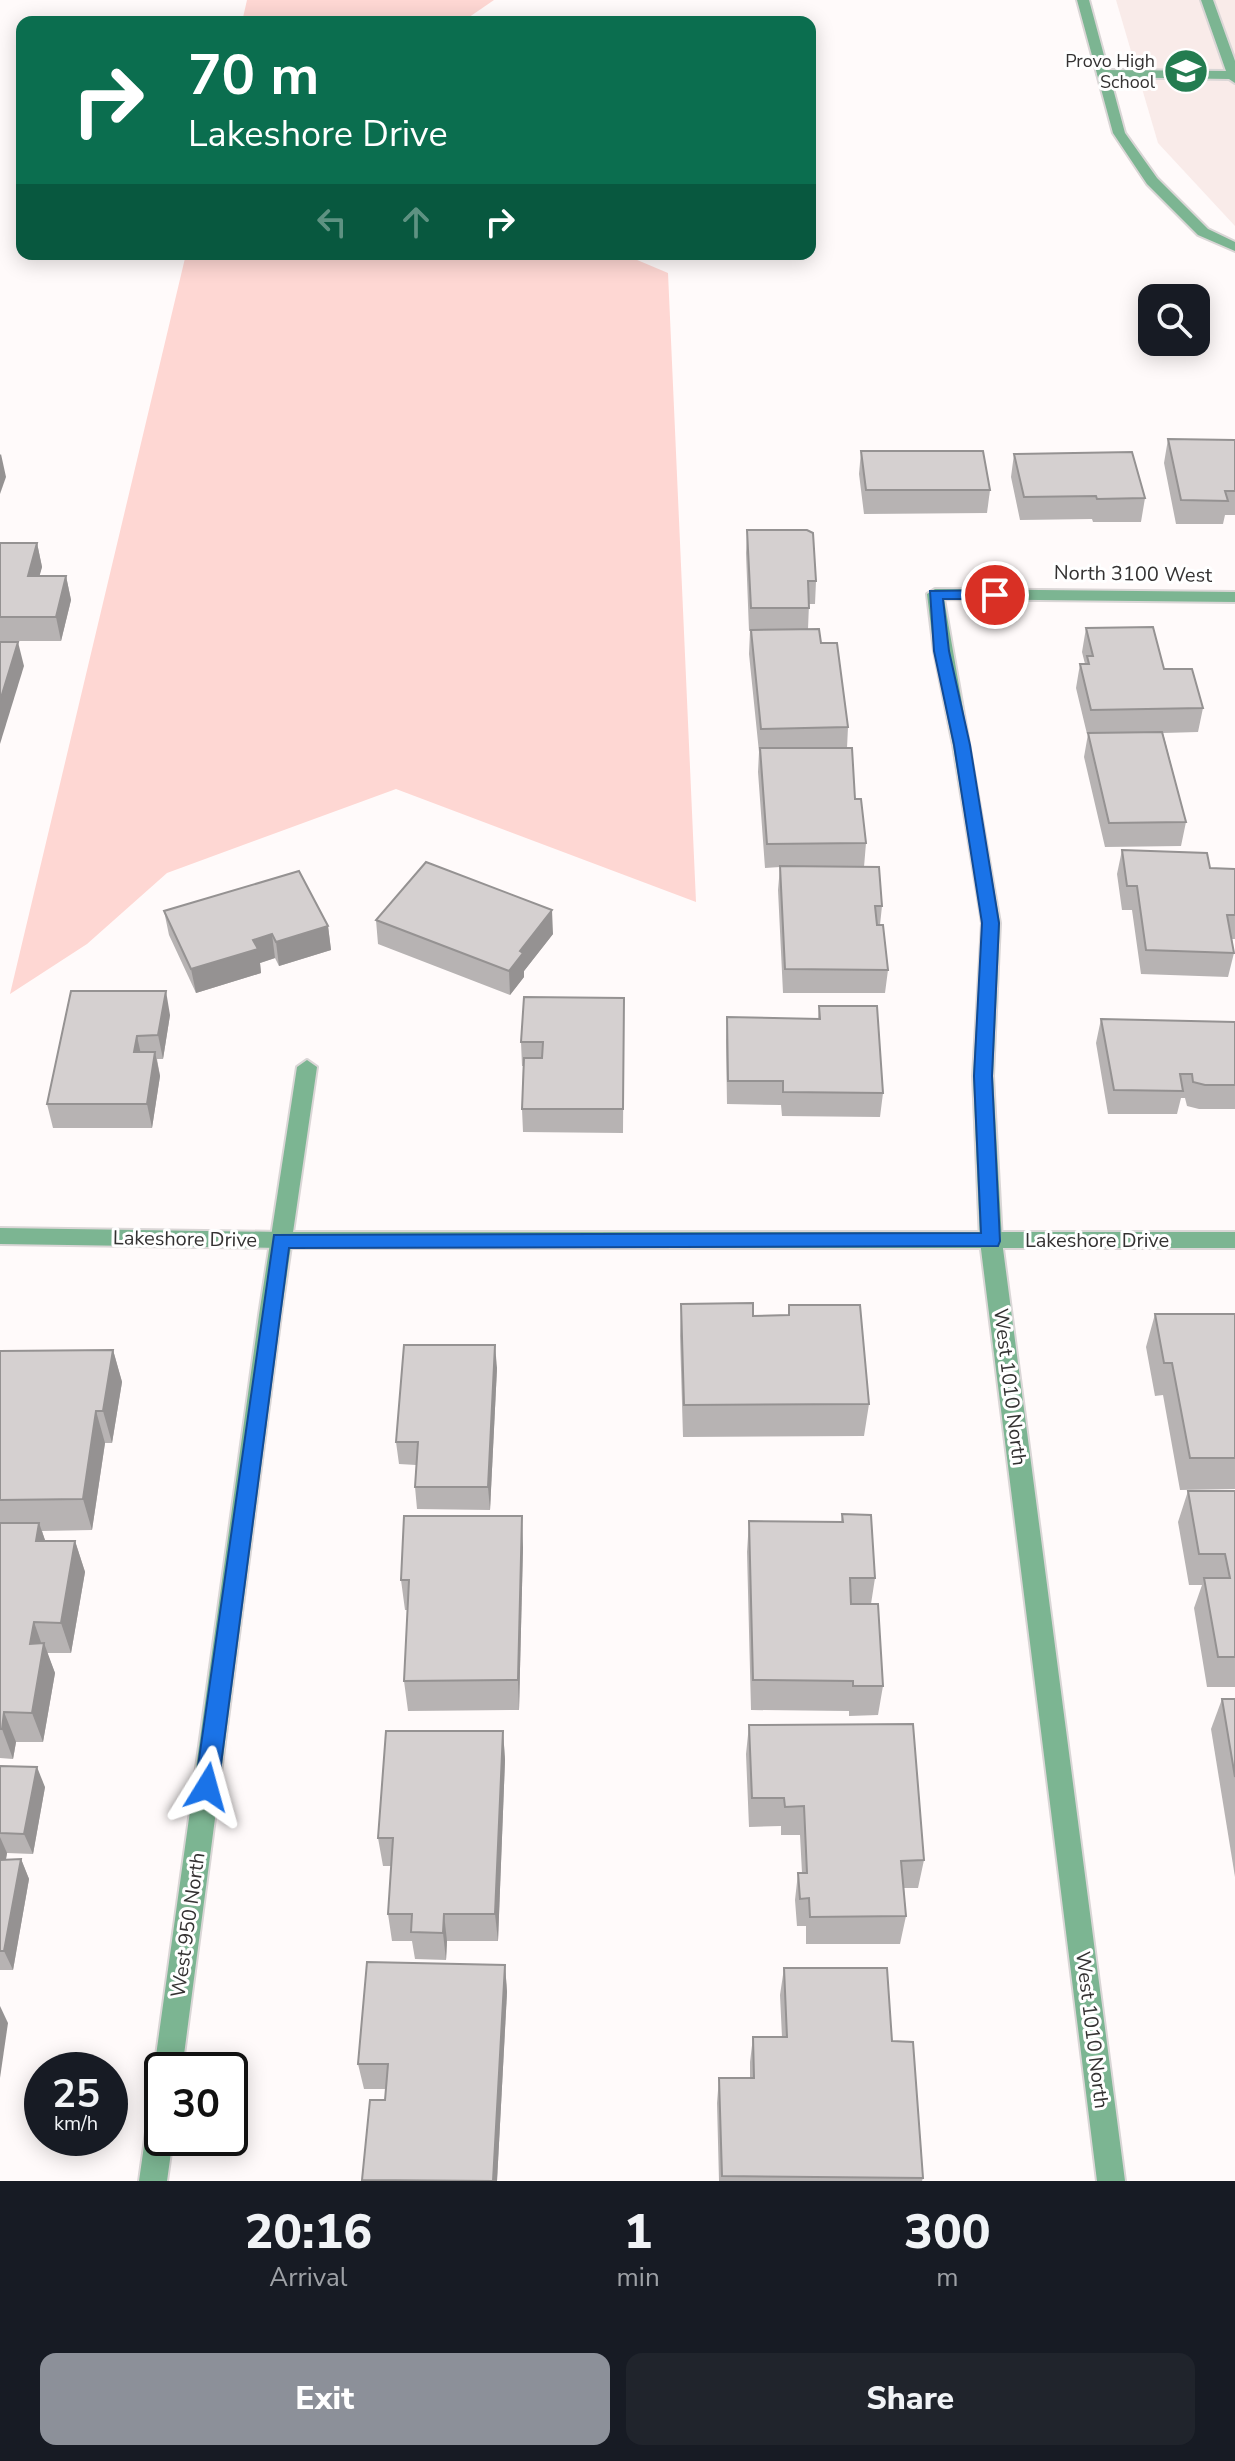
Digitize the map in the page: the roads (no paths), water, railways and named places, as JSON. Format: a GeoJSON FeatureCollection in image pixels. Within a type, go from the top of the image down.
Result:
{"type":"FeatureCollection","features":[{"type":"Feature","properties":{"kind":"street"},"geometry":{"type":"LineString","coordinates":[[1083,0],[1119,133],[1152,181],[1203,232],[1235,247]]}},
{"type":"Feature","properties":{"kind":"street"},"geometry":{"type":"LineString","coordinates":[[1103,74],[1235,77],[1207,0]]}},
{"type":"Feature","properties":{"kind":"street"},"geometry":{"type":"LineString","coordinates":[[1219,34],[1235,35]]}},
{"type":"Feature","properties":{"kind":"street","name":"North 3100 West"},"geometry":{"type":"LineString","coordinates":[[935,594],[1235,597]]}},
{"type":"Feature","properties":{"kind":"street","name":"West 1010 North"},"geometry":{"type":"LineString","coordinates":[[935,594],[942,651],[962,745],[991,923],[983,1076],[991,1241],[1111,2181]]}},
{"type":"Feature","properties":{"kind":"street","name":"West 950 North"},"geometry":{"type":"LineString","coordinates":[[170,2052],[307,1067]]}},
{"type":"Feature","properties":{"kind":"street","name":"Lakeshore Drive"},"geometry":{"type":"LineString","coordinates":[[0,1236],[281,1240],[1235,1240]]}},
{"type":"Feature","properties":{"kind":"street"},"geometry":{"type":"LineString","coordinates":[[153,2181],[157,2156]]}},
{"type":"Feature","properties":{"kind":"place","name":"Provo High School"},"geometry":{"type":"Point","coordinates":[1186,71]}}]}
